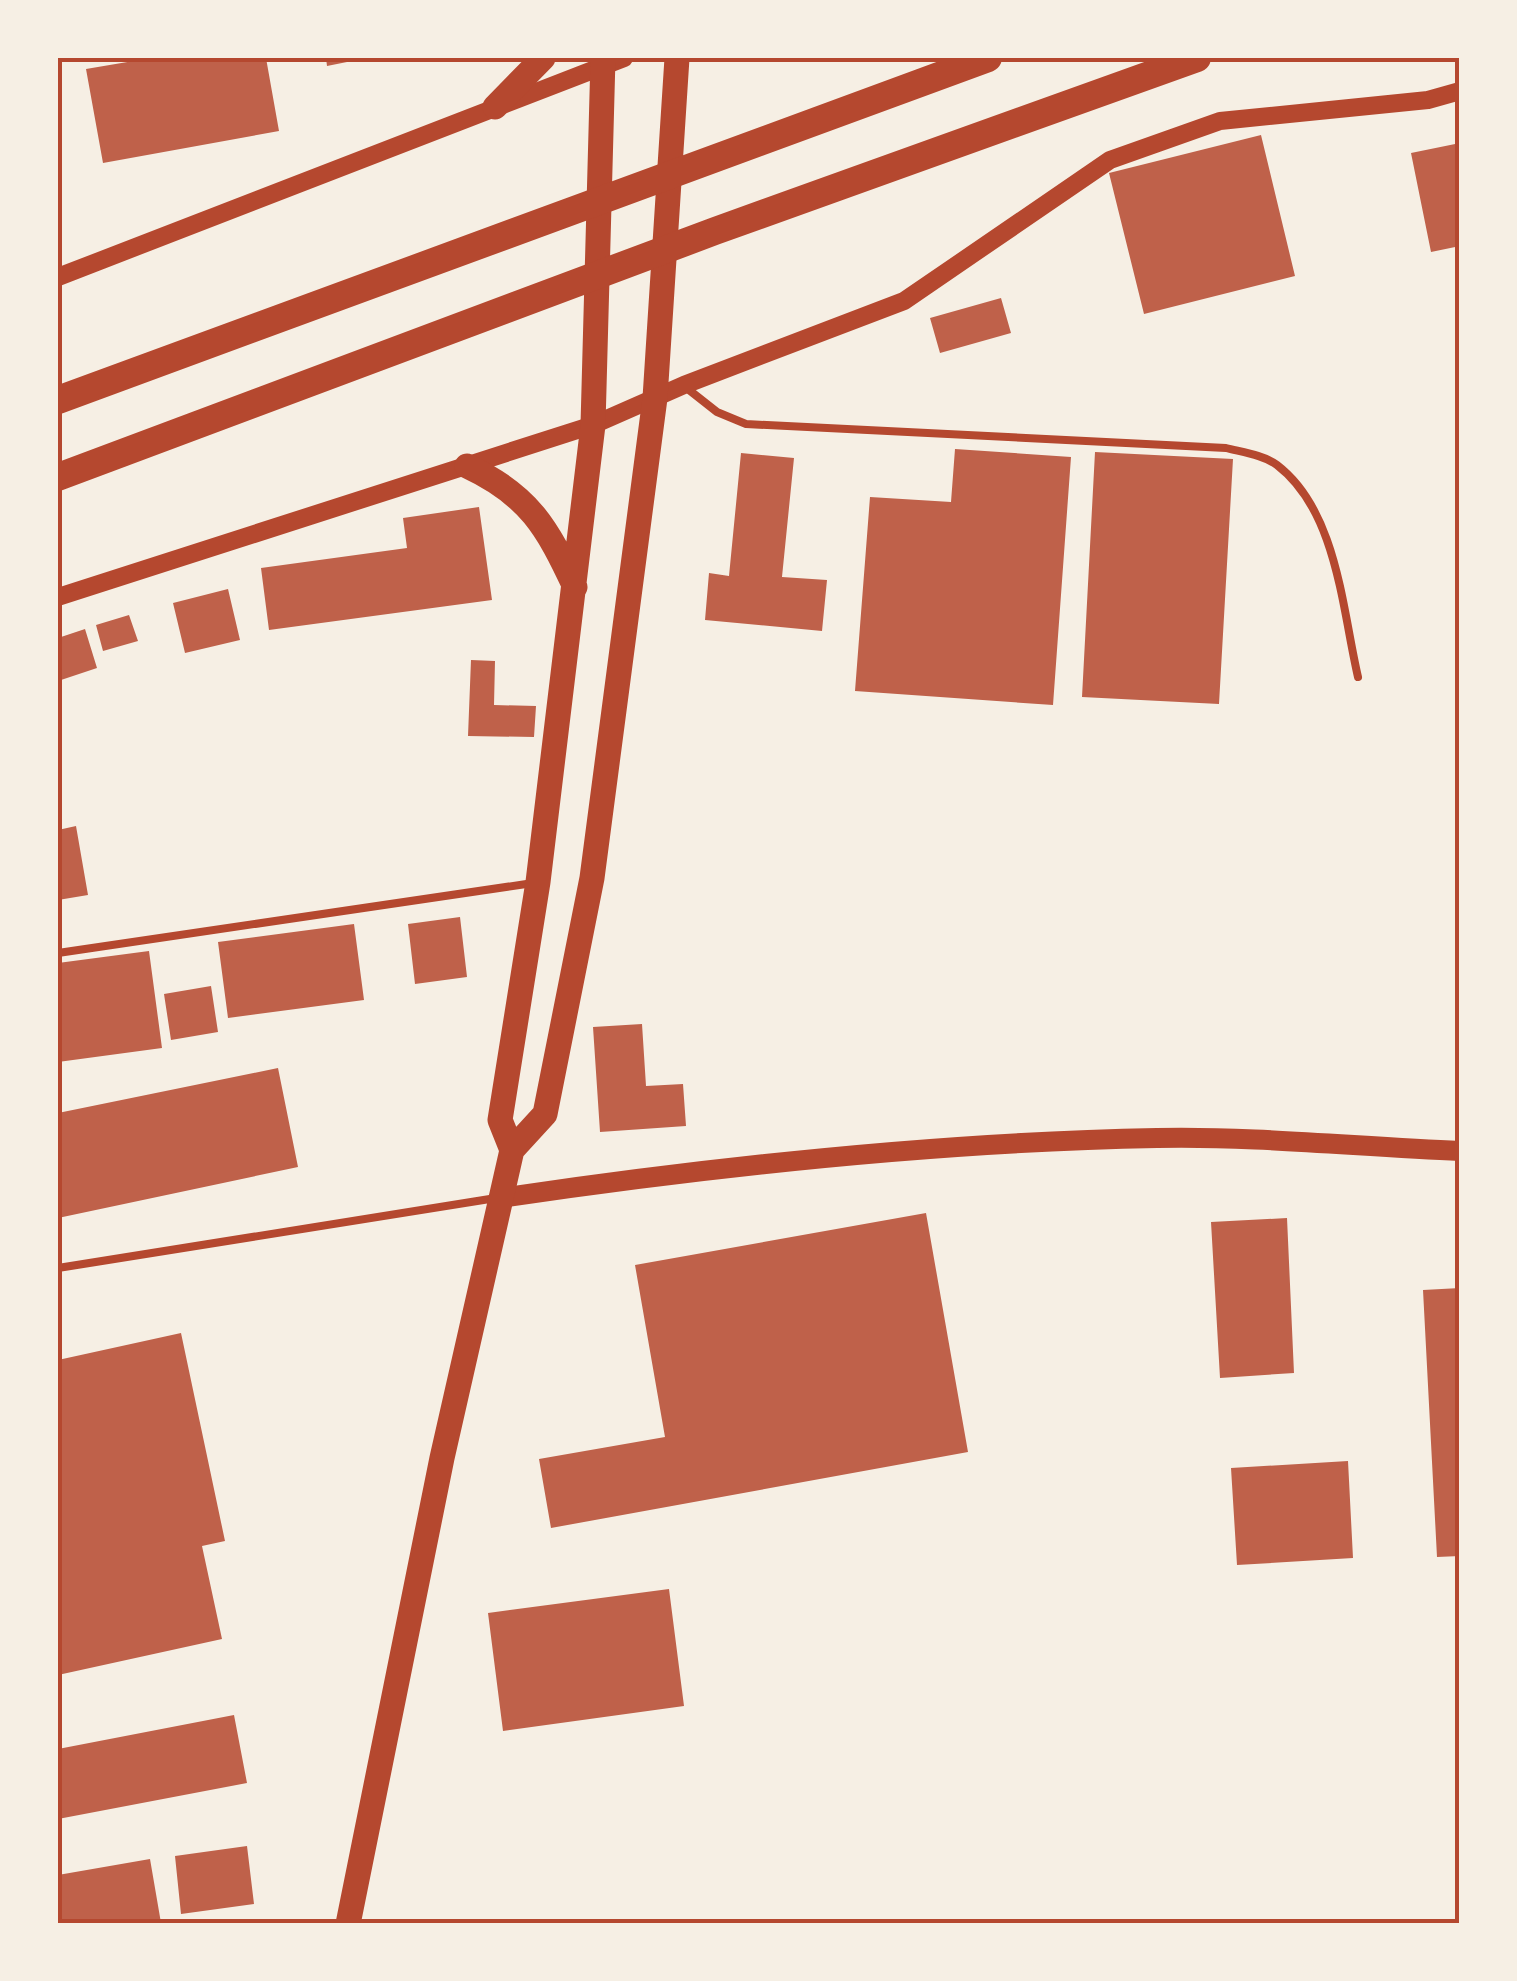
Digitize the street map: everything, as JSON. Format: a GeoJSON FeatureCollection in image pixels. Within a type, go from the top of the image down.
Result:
{"type":"FeatureCollection","features":[{"type":"Feature","properties":{"kind":"highway"},"geometry":{"type":"LineString","coordinates":[[58,400],[988,58]]}},
{"type":"Feature","properties":{"kind":"highway"},"geometry":{"type":"LineString","coordinates":[[58,476],[715,231],[1197,58]]}},
{"type":"Feature","properties":{"kind":"main road"},"geometry":{"type":"LineString","coordinates":[[495,107],[543,58]]}},
{"type":"Feature","properties":{"kind":"main road"},"geometry":{"type":"LineString","coordinates":[[348,1924],[500,1198],[512,1150],[545,1114],[592,878],[655,398],[677,58]]}},
{"type":"Feature","properties":{"kind":"main road"},"geometry":{"type":"LineString","coordinates":[[512,1150],[500,1120],[538,882],[593,425],[610,60]]}},
{"type":"Feature","properties":{"kind":"main road"},"geometry":{"type":"LineString","coordinates":[[467,466],[505,484],[523,500],[550,533],[575,587]]}},
{"type":"Feature","properties":{"kind":"main road"},"geometry":{"type":"LineString","coordinates":[[500,1198],[612,1181],[890,1153],[1159,1138],[1460,1151]]}},
{"type":"Feature","properties":{"kind":"street"},"geometry":{"type":"LineString","coordinates":[[58,277],[610,60]]}},
{"type":"Feature","properties":{"kind":"street"},"geometry":{"type":"LineString","coordinates":[[58,597],[593,425],[904,302],[1110,160],[1220,121],[1428,100],[1460,91]]}},
{"type":"Feature","properties":{"kind":"lane"},"geometry":{"type":"LineString","coordinates":[[684,386],[717,412],[746,424],[1226,448],[1274,462],[1300,488],[1322,526],[1358,677]]}},
{"type":"Feature","properties":{"kind":"lane"},"geometry":{"type":"LineString","coordinates":[[58,953],[538,882]]}},
{"type":"Feature","properties":{"kind":"lane"},"geometry":{"type":"LineString","coordinates":[[58,1268],[500,1198]]}},
{"type":"Feature","properties":{"kind":"building"},"geometry":{"type":"Polygon","coordinates":[[[151,58],[266,58],[279,131],[103,163],[86,69],[151,58]]]}},
{"type":"Feature","properties":{"kind":"building"},"geometry":{"type":"Polygon","coordinates":[[[326,58],[362,58],[362,59],[327,66],[326,58]]]}},
{"type":"Feature","properties":{"kind":"building"},"geometry":{"type":"Polygon","coordinates":[[[1261,135],[1295,276],[1144,314],[1109,173],[1261,135]]]}},
{"type":"Feature","properties":{"kind":"building"},"geometry":{"type":"Polygon","coordinates":[[[1460,143],[1460,246],[1431,252],[1411,153],[1460,143]]]}},
{"type":"Feature","properties":{"kind":"building"},"geometry":{"type":"Polygon","coordinates":[[[1001,298],[1011,333],[940,353],[930,318],[1001,298]]]}},
{"type":"Feature","properties":{"kind":"building"},"geometry":{"type":"Polygon","coordinates":[[[955,449],[1071,457],[1053,705],[855,691],[870,497],[951,502],[955,449]]]}},
{"type":"Feature","properties":{"kind":"building"},"geometry":{"type":"Polygon","coordinates":[[[1095,452],[1233,459],[1219,704],[1082,697],[1095,452]]]}},
{"type":"Feature","properties":{"kind":"building"},"geometry":{"type":"Polygon","coordinates":[[[741,453],[794,458],[782,577],[827,580],[822,631],[705,620],[709,573],[729,576],[741,453]]]}},
{"type":"Feature","properties":{"kind":"building"},"geometry":{"type":"Polygon","coordinates":[[[479,507],[492,600],[269,630],[261,568],[407,548],[403,518],[479,507]]]}},
{"type":"Feature","properties":{"kind":"building"},"geometry":{"type":"Polygon","coordinates":[[[228,589],[240,640],[185,653],[173,603],[228,589]]]}},
{"type":"Feature","properties":{"kind":"building"},"geometry":{"type":"Polygon","coordinates":[[[129,615],[138,641],[103,651],[96,625],[129,615]]]}},
{"type":"Feature","properties":{"kind":"building"},"geometry":{"type":"Polygon","coordinates":[[[85,629],[97,668],[58,681],[58,638],[85,629]]]}},
{"type":"Feature","properties":{"kind":"building"},"geometry":{"type":"Polygon","coordinates":[[[471,660],[495,661],[494,705],[536,706],[534,737],[468,736],[471,660]]]}},
{"type":"Feature","properties":{"kind":"building"},"geometry":{"type":"Polygon","coordinates":[[[76,826],[88,895],[58,900],[58,830],[76,826]]]}},
{"type":"Feature","properties":{"kind":"building"},"geometry":{"type":"Polygon","coordinates":[[[460,917],[467,977],[415,984],[408,924],[460,917]]]}},
{"type":"Feature","properties":{"kind":"building"},"geometry":{"type":"Polygon","coordinates":[[[354,924],[364,1000],[228,1018],[218,942],[354,924]]]}},
{"type":"Feature","properties":{"kind":"building"},"geometry":{"type":"Polygon","coordinates":[[[149,951],[162,1048],[58,1062],[58,963],[149,951]]]}},
{"type":"Feature","properties":{"kind":"building"},"geometry":{"type":"Polygon","coordinates":[[[211,986],[218,1032],[171,1040],[164,994],[211,986]]]}},
{"type":"Feature","properties":{"kind":"building"},"geometry":{"type":"Polygon","coordinates":[[[642,1024],[646,1086],[683,1084],[686,1126],[600,1132],[593,1027],[642,1024]]]}},
{"type":"Feature","properties":{"kind":"building"},"geometry":{"type":"Polygon","coordinates":[[[278,1068],[298,1167],[58,1218],[58,1113],[278,1068]]]}},
{"type":"Feature","properties":{"kind":"building"},"geometry":{"type":"Polygon","coordinates":[[[926,1213],[968,1452],[551,1528],[539,1459],[665,1437],[635,1265],[926,1213]]]}},
{"type":"Feature","properties":{"kind":"building"},"geometry":{"type":"Polygon","coordinates":[[[1287,1218],[1294,1373],[1220,1378],[1211,1222],[1287,1218]]]}},
{"type":"Feature","properties":{"kind":"building"},"geometry":{"type":"Polygon","coordinates":[[[1460,1288],[1460,1556],[1437,1557],[1423,1290],[1460,1288]]]}},
{"type":"Feature","properties":{"kind":"building"},"geometry":{"type":"Polygon","coordinates":[[[181,1333],[225,1541],[202,1546],[222,1639],[58,1675],[58,1360],[181,1333]]]}},
{"type":"Feature","properties":{"kind":"building"},"geometry":{"type":"Polygon","coordinates":[[[1348,1461],[1353,1558],[1237,1565],[1231,1468],[1348,1461]]]}},
{"type":"Feature","properties":{"kind":"building"},"geometry":{"type":"Polygon","coordinates":[[[669,1589],[684,1706],[503,1731],[488,1613],[669,1589]]]}},
{"type":"Feature","properties":{"kind":"building"},"geometry":{"type":"Polygon","coordinates":[[[234,1715],[247,1783],[58,1819],[58,1749],[234,1715]]]}},
{"type":"Feature","properties":{"kind":"building"},"geometry":{"type":"Polygon","coordinates":[[[247,1846],[254,1904],[181,1914],[175,1856],[247,1846]]]}},
{"type":"Feature","properties":{"kind":"building"},"geometry":{"type":"Polygon","coordinates":[[[150,1859],[161,1923],[58,1924],[58,1875],[150,1859]]]}}]}
